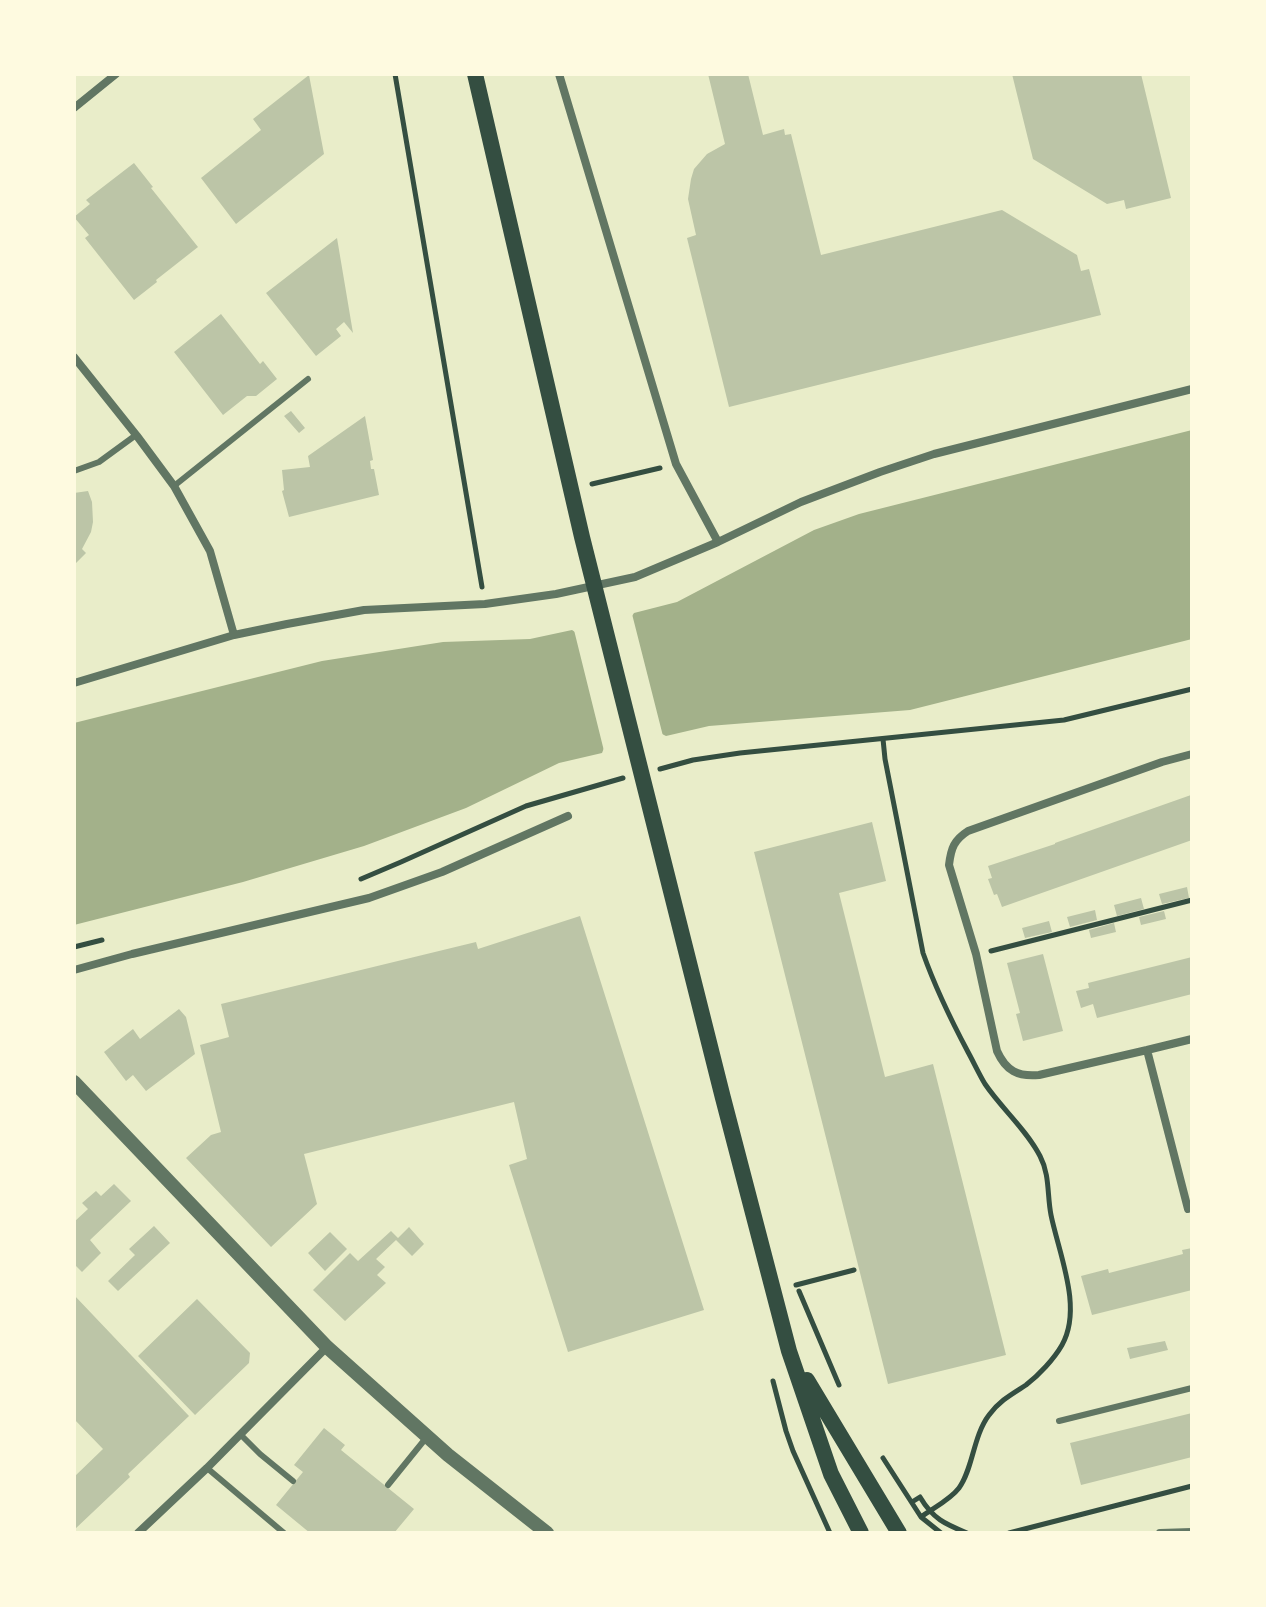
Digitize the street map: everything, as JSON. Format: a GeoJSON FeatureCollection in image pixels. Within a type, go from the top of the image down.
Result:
{"type":"FeatureCollection","features":[{"type":"Feature","properties":{"kind":"main road"},"geometry":{"type":"LineString","coordinates":[[475,74],[582,537],[789,1351],[831,1474],[861,1533]]}},
{"type":"Feature","properties":{"kind":"main road"},"geometry":{"type":"LineString","coordinates":[[789,1351],[899,1533]]}},
{"type":"Feature","properties":{"kind":"street"},"geometry":{"type":"LineString","coordinates":[[74,108],[116,74]]}},
{"type":"Feature","properties":{"kind":"street"},"geometry":{"type":"LineString","coordinates":[[559,74],[676,464],[718,542]]}},
{"type":"Feature","properties":{"kind":"street"},"geometry":{"type":"LineString","coordinates":[[74,357],[174,486],[210,551],[234,635]]}},
{"type":"Feature","properties":{"kind":"street"},"geometry":{"type":"LineString","coordinates":[[74,683],[234,635],[364,610],[485,604],[556,594],[635,577],[801,502],[880,472],[934,454],[1192,389]]}},
{"type":"Feature","properties":{"kind":"street"},"geometry":{"type":"LineString","coordinates":[[1192,754],[968,831],[955,839],[949,865],[976,954],[997,1051],[1012,1071],[1025,1076],[1039,1075],[1192,1039]]}},
{"type":"Feature","properties":{"kind":"street"},"geometry":{"type":"LineString","coordinates":[[74,970],[369,898],[442,872],[568,816]]}},
{"type":"Feature","properties":{"kind":"street"},"geometry":{"type":"LineString","coordinates":[[1147,1050],[1188,1209]]}},
{"type":"Feature","properties":{"kind":"street"},"geometry":{"type":"LineString","coordinates":[[74,1084],[327,1347],[448,1455],[547,1533]]}},
{"type":"Feature","properties":{"kind":"street"},"geometry":{"type":"LineString","coordinates":[[138,1533],[327,1347]]}},
{"type":"Feature","properties":{"kind":"street"},"geometry":{"type":"LineString","coordinates":[[1160,1533],[1192,1532]]}},
{"type":"Feature","properties":{"kind":"lane"},"geometry":{"type":"LineString","coordinates":[[174,486],[308,379]]}},
{"type":"Feature","properties":{"kind":"lane"},"geometry":{"type":"LineString","coordinates":[[74,471],[99,462],[136,435]]}},
{"type":"Feature","properties":{"kind":"lane"},"geometry":{"type":"LineString","coordinates":[[1059,1421],[1192,1388]]}},
{"type":"Feature","properties":{"kind":"lane"},"geometry":{"type":"LineString","coordinates":[[240,1434],[293,1481]]}},
{"type":"Feature","properties":{"kind":"lane"},"geometry":{"type":"LineString","coordinates":[[388,1485],[427,1437]]}},
{"type":"Feature","properties":{"kind":"lane"},"geometry":{"type":"LineString","coordinates":[[207,1468],[284,1533]]}},
{"type":"Feature","properties":{"kind":"path"},"geometry":{"type":"LineString","coordinates":[[395,74],[485,604]]}},
{"type":"Feature","properties":{"kind":"path"},"geometry":{"type":"LineString","coordinates":[[592,484],[676,464]]}},
{"type":"Feature","properties":{"kind":"path"},"geometry":{"type":"LineString","coordinates":[[883,739],[923,953],[933,981],[984,1082],[1030,1140],[1048,1175],[1051,1213],[1071,1304],[1069,1330],[1062,1346],[1039,1373],[1001,1401],[987,1417],[974,1444],[960,1487],[921,1517]]}},
{"type":"Feature","properties":{"kind":"path"},"geometry":{"type":"LineString","coordinates":[[976,954],[1192,900]]}},
{"type":"Feature","properties":{"kind":"path"},"geometry":{"type":"LineString","coordinates":[[842,1390],[796,1285],[854,1270]]}},
{"type":"Feature","properties":{"kind":"path"},"geometry":{"type":"LineString","coordinates":[[880,1453],[921,1517],[941,1533]]}},
{"type":"Feature","properties":{"kind":"path"},"geometry":{"type":"LineString","coordinates":[[1008,1533],[1192,1486]]}},
{"type":"Feature","properties":{"kind":"shaded area"},"geometry":{"type":"Polygon","coordinates":[[[1192,430],[1192,639],[910,710],[709,726],[604,748],[602,753],[559,763],[466,808],[364,846],[243,882],[74,925],[74,723],[322,661],[443,642],[530,639],[572,630],[575,632],[677,602],[814,530],[859,514],[1192,430]]]}},
{"type":"Feature","properties":{"kind":"pier"},"geometry":{"type":"Polygon","coordinates":[[[631,610],[664,740],[606,752],[605,755],[573,626],[630,613],[631,610]]]}},
{"type":"Feature","properties":{"kind":"building"},"geometry":{"type":"Polygon","coordinates":[[[708,74],[748,74],[763,135],[784,129],[785,135],[791,134],[821,255],[1002,210],[1077,255],[1081,271],[1089,269],[1101,315],[729,407],[687,238],[696,235],[688,199],[694,169],[707,154],[725,144],[708,74]]]}},
{"type":"Feature","properties":{"kind":"building"},"geometry":{"type":"Polygon","coordinates":[[[1012,74],[1141,74],[1171,198],[1126,209],[1124,200],[1107,204],[1033,159],[1012,74]]]}},
{"type":"Feature","properties":{"kind":"building"},"geometry":{"type":"Polygon","coordinates":[[[309,75],[324,154],[236,224],[201,178],[261,130],[253,119],[309,75]]]}},
{"type":"Feature","properties":{"kind":"building"},"geometry":{"type":"Polygon","coordinates":[[[134,163],[198,247],[134,300],[85,238],[89,235],[74,217],[90,204],[86,200],[134,163]]]}},
{"type":"Feature","properties":{"kind":"building"},"geometry":{"type":"Polygon","coordinates":[[[337,238],[353,333],[344,322],[336,329],[341,336],[316,356],[266,293],[337,238]]]}},
{"type":"Feature","properties":{"kind":"building"},"geometry":{"type":"Polygon","coordinates":[[[221,314],[260,364],[263,361],[277,379],[256,396],[247,396],[223,415],[174,352],[221,314]]]}},
{"type":"Feature","properties":{"kind":"building"},"geometry":{"type":"Polygon","coordinates":[[[291,411],[305,428],[299,433],[284,416],[291,411]]]}},
{"type":"Feature","properties":{"kind":"building"},"geometry":{"type":"Polygon","coordinates":[[[365,416],[373,460],[370,461],[371,469],[374,469],[379,495],[289,517],[282,491],[282,470],[310,467],[308,456],[365,416]]]}},
{"type":"Feature","properties":{"kind":"building"},"geometry":{"type":"Polygon","coordinates":[[[88,491],[93,522],[82,549],[86,553],[74,565],[74,493],[88,491]]]}},
{"type":"Feature","properties":{"kind":"building"},"geometry":{"type":"Polygon","coordinates":[[[1191,795],[1192,840],[1002,907],[997,894],[994,895],[988,879],[992,878],[988,866],[1191,795]]]}},
{"type":"Feature","properties":{"kind":"building"},"geometry":{"type":"Polygon","coordinates":[[[872,822],[886,881],[839,893],[885,1077],[933,1064],[1006,1355],[888,1384],[754,852],[872,822]]]}},
{"type":"Feature","properties":{"kind":"building"},"geometry":{"type":"Polygon","coordinates":[[[1187,887],[1189,898],[1162,904],[1159,894],[1187,887]]]}},
{"type":"Feature","properties":{"kind":"building"},"geometry":{"type":"Polygon","coordinates":[[[1141,898],[1144,909],[1117,916],[1114,905],[1141,898]]]}},
{"type":"Feature","properties":{"kind":"building"},"geometry":{"type":"Polygon","coordinates":[[[1095,910],[1097,920],[1070,927],[1067,917],[1095,910]]]}},
{"type":"Feature","properties":{"kind":"building"},"geometry":{"type":"Polygon","coordinates":[[[1164,911],[1166,919],[1141,925],[1139,917],[1164,911]]]}},
{"type":"Feature","properties":{"kind":"building"},"geometry":{"type":"Polygon","coordinates":[[[580,916],[704,1310],[568,1352],[509,1165],[527,1159],[514,1102],[304,1154],[317,1204],[271,1247],[186,1158],[211,1135],[221,1132],[200,1045],[229,1037],[221,1004],[476,942],[478,949],[580,916]]]}},
{"type":"Feature","properties":{"kind":"building"},"geometry":{"type":"Polygon","coordinates":[[[1049,921],[1052,932],[1025,938],[1022,928],[1049,921]]]}},
{"type":"Feature","properties":{"kind":"building"},"geometry":{"type":"Polygon","coordinates":[[[1114,923],[1116,932],[1091,938],[1089,930],[1114,923]]]}},
{"type":"Feature","properties":{"kind":"building"},"geometry":{"type":"Polygon","coordinates":[[[1043,954],[1063,1031],[1023,1041],[1016,1014],[1020,1013],[1007,963],[1043,954]]]}},
{"type":"Feature","properties":{"kind":"building"},"geometry":{"type":"Polygon","coordinates":[[[1192,957],[1192,994],[1097,1018],[1093,1004],[1081,1008],[1076,991],[1089,988],[1088,983],[1192,957]]]}},
{"type":"Feature","properties":{"kind":"building"},"geometry":{"type":"Polygon","coordinates":[[[179,1009],[186,1017],[195,1054],[146,1091],[133,1075],[126,1081],[104,1052],[133,1029],[140,1039],[179,1009]]]}},
{"type":"Feature","properties":{"kind":"building"},"geometry":{"type":"Polygon","coordinates":[[[114,1184],[131,1201],[90,1240],[101,1253],[82,1272],[74,1264],[74,1222],[88,1209],[82,1203],[96,1191],[101,1196],[114,1184]]]}},
{"type":"Feature","properties":{"kind":"building"},"geometry":{"type":"Polygon","coordinates":[[[154,1226],[170,1243],[118,1291],[108,1281],[135,1255],[129,1249],[154,1226]]]}},
{"type":"Feature","properties":{"kind":"building"},"geometry":{"type":"Polygon","coordinates":[[[409,1227],[424,1244],[412,1256],[396,1240],[376,1259],[385,1267],[377,1275],[386,1283],[345,1321],[313,1290],[350,1253],[358,1261],[391,1231],[398,1238],[409,1227]]]}},
{"type":"Feature","properties":{"kind":"building"},"geometry":{"type":"Polygon","coordinates":[[[330,1232],[347,1249],[325,1271],[308,1253],[330,1232]]]}},
{"type":"Feature","properties":{"kind":"building"},"geometry":{"type":"Polygon","coordinates":[[[1192,1248],[1192,1290],[1092,1315],[1081,1276],[1108,1269],[1109,1273],[1183,1254],[1182,1250],[1192,1248]]]}},
{"type":"Feature","properties":{"kind":"building"},"geometry":{"type":"Polygon","coordinates":[[[74,1295],[189,1416],[74,1530],[74,1477],[103,1449],[74,1419],[74,1295]]]}},
{"type":"Feature","properties":{"kind":"building"},"geometry":{"type":"Polygon","coordinates":[[[197,1299],[250,1353],[249,1363],[195,1415],[138,1356],[197,1299]]]}},
{"type":"Feature","properties":{"kind":"building"},"geometry":{"type":"Polygon","coordinates":[[[1165,1341],[1168,1350],[1130,1359],[1127,1348],[1165,1341]]]}},
{"type":"Feature","properties":{"kind":"building"},"geometry":{"type":"Polygon","coordinates":[[[1192,1413],[1192,1457],[1081,1485],[1070,1443],[1192,1413]]]}},
{"type":"Feature","properties":{"kind":"building"},"geometry":{"type":"Polygon","coordinates":[[[324,1428],[345,1445],[341,1450],[414,1509],[394,1533],[310,1533],[276,1505],[303,1472],[294,1465],[324,1428]]]}}]}
